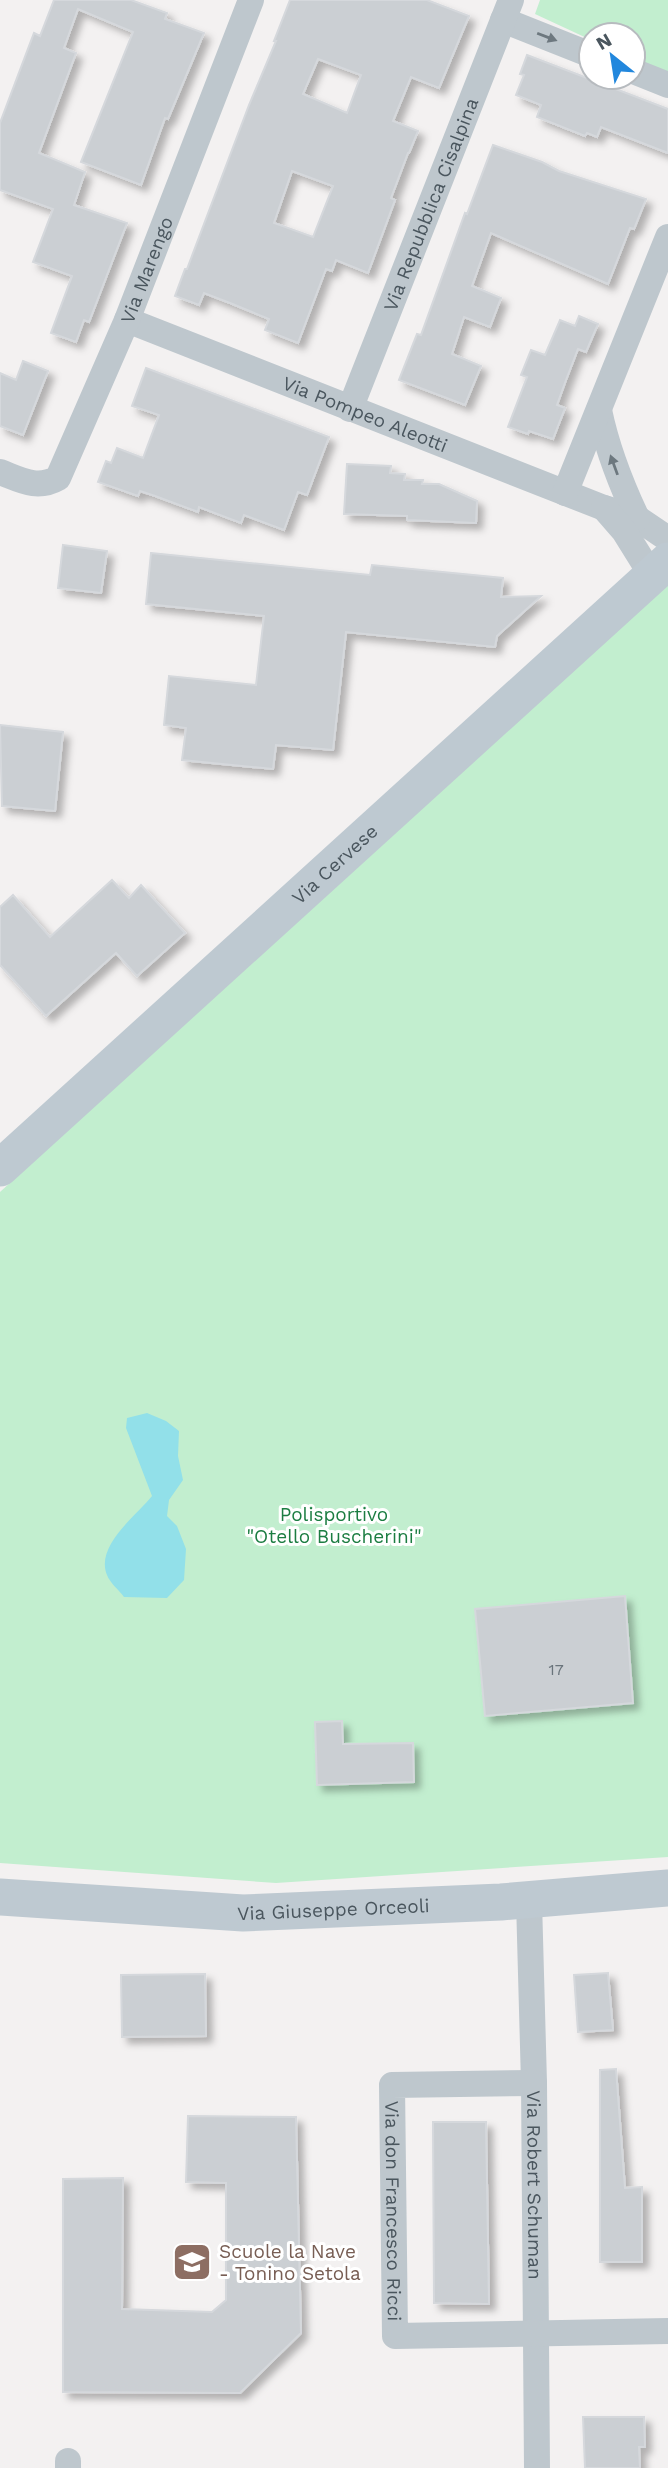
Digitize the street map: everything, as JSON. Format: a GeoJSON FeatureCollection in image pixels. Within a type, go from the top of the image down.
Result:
{"type":"FeatureCollection","features":[{"type":"Feature","properties":{"kind":"main road","name":"Via Cervese"},"geometry":{"type":"LineString","coordinates":[[0,1168],[660,569]]}},
{"type":"Feature","properties":{"kind":"main road","name":"Via Giuseppe Orceoli"},"geometry":{"type":"LineString","coordinates":[[0,1897],[243,1913],[529,1901],[668,1888]]}},
{"type":"Feature","properties":{"kind":"street","name":"Via Marengo"},"geometry":{"type":"LineString","coordinates":[[0,472],[29,483],[46,485],[58,478],[127,320],[251,0]]}},
{"type":"Feature","properties":{"kind":"street"},"geometry":{"type":"LineString","coordinates":[[507,10],[577,48]]}},
{"type":"Feature","properties":{"kind":"street","name":"Via Repubblica Cisalpina"},"geometry":{"type":"LineString","coordinates":[[350,409],[507,10]]}},
{"type":"Feature","properties":{"kind":"street"},"geometry":{"type":"LineString","coordinates":[[647,77],[668,85]]}},
{"type":"Feature","properties":{"kind":"street"},"geometry":{"type":"LineString","coordinates":[[565,493],[668,237]]}},
{"type":"Feature","properties":{"kind":"street","name":"Via Pompeo Aleotti"},"geometry":{"type":"LineString","coordinates":[[127,320],[565,493],[637,518]]}},
{"type":"Feature","properties":{"kind":"street"},"geometry":{"type":"LineString","coordinates":[[599,410],[615,471],[637,518],[668,539]]}},
{"type":"Feature","properties":{"kind":"street"},"geometry":{"type":"LineString","coordinates":[[604,508],[660,569]]}},
{"type":"Feature","properties":{"kind":"street","name":"Via Robert Schuman"},"geometry":{"type":"LineString","coordinates":[[529,1901],[534,2083],[537,2468]]}},
{"type":"Feature","properties":{"kind":"street","name":"Via don Francesco Ricci"},"geometry":{"type":"LineString","coordinates":[[534,2083],[392,2085],[394,2336],[535,2335]]}},
{"type":"Feature","properties":{"kind":"street"},"geometry":{"type":"LineString","coordinates":[[535,2335],[668,2331]]}},
{"type":"Feature","properties":{"kind":"green space"},"geometry":{"type":"Polygon","coordinates":[[[540,0],[668,0],[668,77],[647,67],[647,21],[577,21],[577,34],[535,14],[540,0]]]}},
{"type":"Feature","properties":{"kind":"green space","name":"Polisportivo \"Otello Buscherini\""},"geometry":{"type":"Polygon","coordinates":[[[668,583],[668,1857],[276,1883],[0,1863],[0,1192],[668,583]]]}},
{"type":"Feature","properties":{"kind":"water"},"geometry":{"type":"Polygon","coordinates":[[[147,1413],[166,1421],[179,1431],[178,1456],[183,1480],[169,1500],[167,1516],[177,1526],[186,1549],[184,1580],[167,1598],[124,1597],[108,1578],[105,1564],[107,1553],[119,1532],[152,1496],[126,1428],[127,1418],[147,1413]]]}},
{"type":"Feature","properties":{"kind":"building"},"geometry":{"type":"Polygon","coordinates":[[[54,0],[131,0],[167,13],[165,19],[204,33],[168,119],[165,118],[141,185],[81,162],[133,32],[78,9],[64,48],[76,53],[39,153],[85,172],[74,205],[127,223],[89,322],[84,320],[76,342],[51,333],[72,276],[33,262],[53,209],[0,190],[0,123],[34,33],[40,36],[54,0]]]}},
{"type":"Feature","properties":{"kind":"building"},"geometry":{"type":"Polygon","coordinates":[[[290,0],[427,0],[469,16],[439,88],[411,77],[393,121],[418,131],[391,198],[395,200],[368,273],[336,260],[332,271],[326,269],[298,343],[265,330],[269,319],[204,293],[199,305],[175,296],[290,0]],[[318,59],[303,94],[347,113],[361,75],[318,59]],[[292,171],[274,223],[313,237],[333,186],[292,171]]]}},
{"type":"Feature","properties":{"kind":"building"},"geometry":{"type":"Polygon","coordinates":[[[527,55],[577,74],[577,91],[621,91],[668,109],[668,153],[601,127],[597,137],[587,133],[585,136],[537,117],[541,105],[516,95],[524,75],[520,74],[527,55]]]}},
{"type":"Feature","properties":{"kind":"building"},"geometry":{"type":"Polygon","coordinates":[[[493,145],[542,162],[559,171],[646,199],[634,229],[630,228],[608,284],[491,233],[472,286],[501,298],[490,327],[464,317],[452,354],[481,366],[465,405],[399,380],[417,334],[421,335],[493,145]]]}},
{"type":"Feature","properties":{"kind":"building"},"geometry":{"type":"Polygon","coordinates":[[[579,316],[598,324],[586,352],[578,349],[557,405],[565,408],[553,439],[508,427],[527,377],[521,375],[531,350],[545,355],[560,320],[575,326],[579,316]]]}},
{"type":"Feature","properties":{"kind":"building"},"geometry":{"type":"Polygon","coordinates":[[[23,361],[48,371],[23,435],[0,426],[0,373],[16,380],[23,361]]]}},
{"type":"Feature","properties":{"kind":"building"},"geometry":{"type":"Polygon","coordinates":[[[146,368],[329,437],[307,495],[298,492],[284,530],[244,515],[241,523],[199,507],[198,512],[140,491],[138,496],[98,482],[106,461],[111,463],[117,448],[143,458],[159,415],[132,406],[146,368]]]}},
{"type":"Feature","properties":{"kind":"building"},"geometry":{"type":"Polygon","coordinates":[[[347,464],[391,466],[390,473],[405,474],[404,480],[423,480],[422,484],[439,484],[477,501],[476,523],[407,520],[407,516],[344,514],[347,464]]]}},
{"type":"Feature","properties":{"kind":"building"},"geometry":{"type":"Polygon","coordinates":[[[63,545],[107,551],[101,593],[58,588],[63,545]]]}},
{"type":"Feature","properties":{"kind":"building"},"geometry":{"type":"Polygon","coordinates":[[[151,553],[370,575],[372,565],[503,578],[501,597],[541,596],[497,636],[495,647],[346,632],[333,750],[276,745],[273,769],[182,760],[186,728],[164,725],[169,676],[256,685],[264,616],[146,604],[151,553]]]}},
{"type":"Feature","properties":{"kind":"building"},"geometry":{"type":"Polygon","coordinates":[[[0,725],[63,732],[55,811],[2,806],[0,725]]]}},
{"type":"Feature","properties":{"kind":"building"},"geometry":{"type":"Polygon","coordinates":[[[112,880],[129,898],[141,885],[185,933],[137,976],[116,953],[46,1016],[0,965],[0,907],[13,895],[50,937],[112,880]]]}},
{"type":"Feature","properties":{"kind":"building"},"geometry":{"type":"Polygon","coordinates":[[[625,1596],[633,1703],[485,1716],[475,1609],[625,1596]]]}},
{"type":"Feature","properties":{"kind":"building"},"geometry":{"type":"Polygon","coordinates":[[[342,1721],[343,1744],[413,1743],[414,1782],[317,1785],[315,1722],[342,1721]]]}},
{"type":"Feature","properties":{"kind":"building"},"geometry":{"type":"Polygon","coordinates":[[[608,1973],[613,2030],[578,2032],[574,1975],[608,1973]]]}},
{"type":"Feature","properties":{"kind":"building"},"geometry":{"type":"Polygon","coordinates":[[[205,1974],[206,2036],[122,2037],[121,1975],[205,1974]]]}},
{"type":"Feature","properties":{"kind":"building"},"geometry":{"type":"Polygon","coordinates":[[[616,2069],[625,2188],[642,2187],[642,2262],[600,2262],[600,2070],[616,2069]]]}},
{"type":"Feature","properties":{"kind":"building"},"geometry":{"type":"Polygon","coordinates":[[[188,2116],[296,2117],[301,2333],[240,2393],[63,2392],[63,2179],[123,2178],[122,2309],[212,2312],[226,2300],[226,2183],[186,2182],[188,2116]]]}},
{"type":"Feature","properties":{"kind":"building"},"geometry":{"type":"Polygon","coordinates":[[[433,2122],[486,2122],[489,2304],[434,2303],[433,2122]]]}},
{"type":"Feature","properties":{"kind":"building"},"geometry":{"type":"Polygon","coordinates":[[[583,2417],[644,2417],[645,2447],[639,2447],[640,2468],[585,2468],[583,2417]]]}},
{"type":"Feature","properties":{"kind":"place","name":"Scuole la Nave - Tonino Setola"},"geometry":{"type":"Point","coordinates":[192,2262]}}]}
